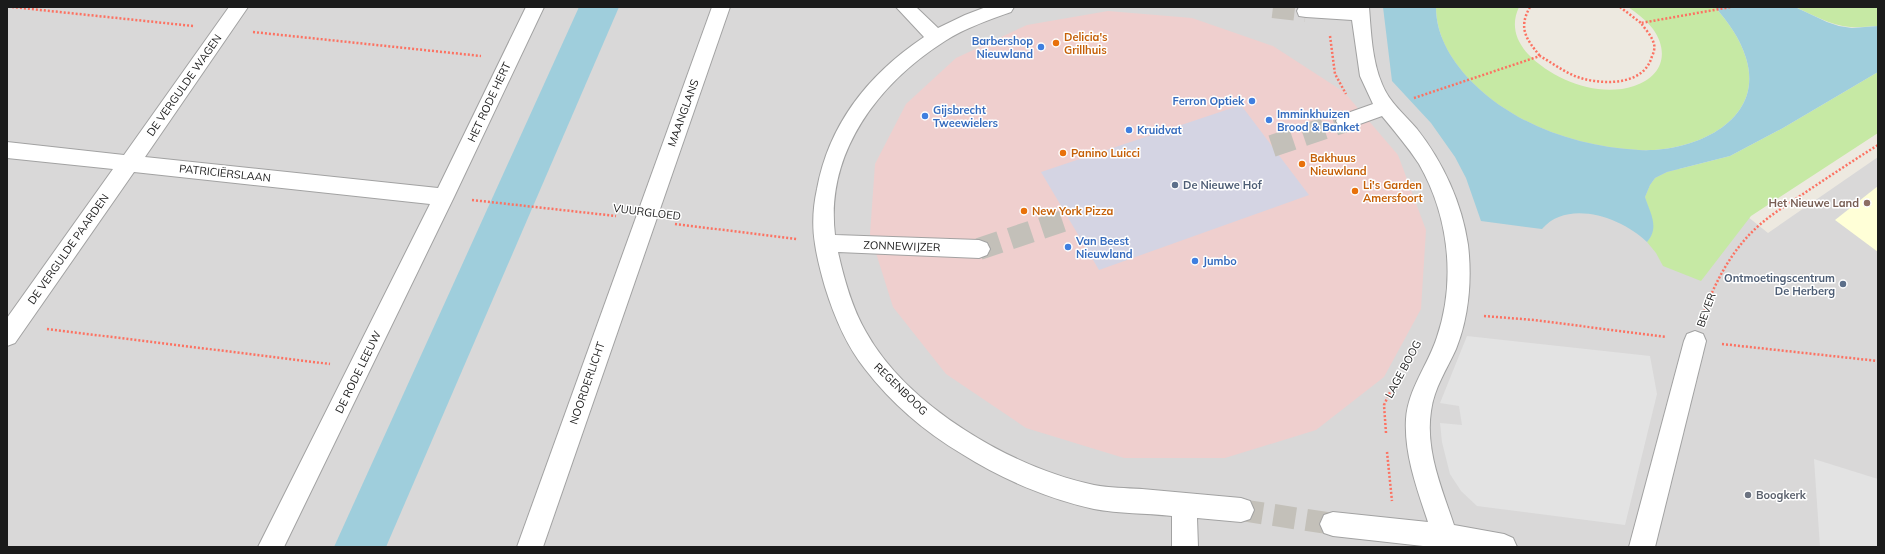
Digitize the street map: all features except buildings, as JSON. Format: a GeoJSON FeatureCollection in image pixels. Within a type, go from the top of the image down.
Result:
{"type":"FeatureCollection","features":[{"type":"Feature","properties":{"kind":"street","name":"DE VERGULDE WAGEN"},"geometry":{"type":"LineString","coordinates":[[128,163],[239,7]]}},
{"type":"Feature","properties":{"kind":"street","name":"HET RODE HERT"},"geometry":{"type":"LineString","coordinates":[[455,198],[509,59],[535,7]]}},
{"type":"Feature","properties":{"kind":"street","name":"MAANGLANS"},"geometry":{"type":"LineString","coordinates":[[644,220],[721,7]]}},
{"type":"Feature","properties":{"kind":"street"},"geometry":{"type":"LineString","coordinates":[[905,7],[936,37]]}},
{"type":"Feature","properties":{"kind":"street","name":"REGENBOOG"},"geometry":{"type":"LineString","coordinates":[[1005,7],[976,17],[936,37],[904,60],[878,84],[864,101],[848,125],[837,152],[827,186],[824,205],[826,243],[839,294],[861,346],[884,375],[938,424],[988,456],[1065,489],[1095,497],[1241,510]]}},
{"type":"Feature","properties":{"kind":"street"},"geometry":{"type":"LineString","coordinates":[[1306,11],[1360,11],[1369,75],[1376,90],[1387,107],[1421,150],[1434,174],[1451,218],[1457,244],[1459,276],[1456,314],[1444,348],[1422,396],[1418,418],[1418,442],[1425,473],[1445,536]]}},
{"type":"Feature","properties":{"kind":"street"},"geometry":{"type":"LineString","coordinates":[[1346,121],[1387,107]]}},
{"type":"Feature","properties":{"kind":"street","name":"PATRICIËRSLAAN"},"geometry":{"type":"LineString","coordinates":[[7,150],[455,198]]}},
{"type":"Feature","properties":{"kind":"street","name":"DE VERGULDE PAARDEN"},"geometry":{"type":"LineString","coordinates":[[11,331],[128,163]]}},
{"type":"Feature","properties":{"kind":"street","name":"DE RODE LEEUW"},"geometry":{"type":"LineString","coordinates":[[271,547],[360,368],[455,198]]}},
{"type":"Feature","properties":{"kind":"street","name":"NOORDERLICHT"},"geometry":{"type":"LineString","coordinates":[[530,547],[644,220]]}},
{"type":"Feature","properties":{"kind":"street","name":"ZONNEWIJZER"},"geometry":{"type":"LineString","coordinates":[[826,243],[979,249]]}},
{"type":"Feature","properties":{"kind":"street","name":"BEVER"},"geometry":{"type":"LineString","coordinates":[[1642,547],[1695,341]]}},
{"type":"Feature","properties":{"kind":"street"},"geometry":{"type":"LineString","coordinates":[[1184,505],[1185,547]]}},
{"type":"Feature","properties":{"kind":"street"},"geometry":{"type":"LineString","coordinates":[[1333,524],[1445,536],[1504,547]]}},
{"type":"Feature","properties":{"kind":"path"},"geometry":{"type":"LineString","coordinates":[[12,7],[509,59]]}},
{"type":"Feature","properties":{"kind":"path"},"geometry":{"type":"LineString","coordinates":[[1530,7],[1523,16],[1523,30],[1531,45],[1540,56],[1567,73],[1584,79],[1604,82],[1620,82],[1633,78],[1645,71],[1653,61],[1654,44],[1641,23],[1620,7]]}},
{"type":"Feature","properties":{"kind":"path"},"geometry":{"type":"LineString","coordinates":[[1641,23],[1731,7]]}},
{"type":"Feature","properties":{"kind":"path"},"geometry":{"type":"LineString","coordinates":[[1329,12],[1331,56],[1337,80],[1344,91],[1366,114]]}},
{"type":"Feature","properties":{"kind":"path"},"geometry":{"type":"LineString","coordinates":[[1410,99],[1469,78],[1540,56]]}},
{"type":"Feature","properties":{"kind":"path","name":"BEVER"},"geometry":{"type":"LineString","coordinates":[[1695,341],[1709,299],[1721,274],[1743,241],[1773,214],[1878,145]]}},
{"type":"Feature","properties":{"kind":"path","name":"VUURGLOED"},"geometry":{"type":"LineString","coordinates":[[455,198],[826,243]]}},
{"type":"Feature","properties":{"kind":"path"},"geometry":{"type":"LineString","coordinates":[[11,331],[360,368]]}},
{"type":"Feature","properties":{"kind":"path","name":"LAGE BOOG"},"geometry":{"type":"LineString","coordinates":[[1386,435],[1384,405],[1400,371]]}},
{"type":"Feature","properties":{"kind":"path"},"geometry":{"type":"LineString","coordinates":[[1387,451],[1395,531]]}},
{"type":"Feature","properties":{"kind":"shaded area"},"geometry":{"type":"Polygon","coordinates":[[[7,7],[1387,7],[1712,188],[1768,233],[1878,157],[1878,547],[7,547],[7,7]]]}},
{"type":"Feature","properties":{"kind":"shaded area"},"geometry":{"type":"Polygon","coordinates":[[[1108,11],[1192,18],[1273,46],[1344,92],[1398,155],[1426,230],[1421,309],[1384,377],[1316,430],[1225,458],[1124,458],[1026,428],[946,374],[893,307],[870,234],[875,164],[906,104],[956,58],[1027,25],[1108,11]]]}},
{"type":"Feature","properties":{"kind":"shaded area"},"geometry":{"type":"Polygon","coordinates":[[[1241,105],[1309,195],[1099,270],[1041,172],[1241,105]]]}},
{"type":"Feature","properties":{"kind":"shaded area","name":"Het Nieuwe Land"},"geometry":{"type":"Polygon","coordinates":[[[1878,186],[1878,252],[1835,220],[1878,186]]]}},
{"type":"Feature","properties":{"kind":"shaded area"},"geometry":{"type":"Polygon","coordinates":[[[1467,336],[1650,356],[1657,394],[1625,525],[1477,506],[1461,491],[1450,474],[1442,442],[1440,423],[1462,425],[1459,406],[1440,403],[1467,336]]]}},
{"type":"Feature","properties":{"kind":"shaded area"},"geometry":{"type":"Polygon","coordinates":[[[1814,459],[1878,479],[1878,547],[1820,547],[1814,459]]]}},
{"type":"Feature","properties":{"kind":"green space"},"geometry":{"type":"Polygon","coordinates":[[[1436,7],[1519,7],[1515,20],[1516,32],[1520,43],[1528,54],[1550,72],[1563,79],[1591,88],[1606,90],[1620,89],[1644,82],[1657,70],[1660,63],[1662,55],[1661,47],[1653,29],[1638,14],[1628,7],[1715,7],[1733,31],[1746,58],[1749,81],[1745,100],[1734,116],[1719,130],[1701,139],[1680,146],[1659,150],[1639,150],[1616,148],[1572,139],[1529,123],[1509,112],[1474,84],[1459,67],[1442,39],[1436,7]]]}},
{"type":"Feature","properties":{"kind":"green space"},"geometry":{"type":"Polygon","coordinates":[[[1795,7],[1878,7],[1878,26],[1843,26],[1822,19],[1795,7]]]}},
{"type":"Feature","properties":{"kind":"green space"},"geometry":{"type":"Polygon","coordinates":[[[1878,72],[1878,133],[1751,216],[1701,281],[1663,266],[1656,253],[1647,242],[1651,236],[1653,225],[1645,197],[1655,178],[1667,172],[1730,156],[1783,128],[1878,72]]]}},
{"type":"Feature","properties":{"kind":"water"},"geometry":{"type":"Polygon","coordinates":[[[579,7],[619,7],[386,547],[334,547],[579,7]]]}},
{"type":"Feature","properties":{"kind":"water"},"geometry":{"type":"Polygon","coordinates":[[[1383,7],[1436,7],[1439,29],[1447,49],[1466,76],[1491,99],[1509,112],[1550,132],[1572,139],[1616,148],[1659,150],[1680,146],[1701,139],[1719,130],[1734,116],[1745,100],[1749,81],[1746,58],[1733,31],[1715,7],[1795,7],[1839,26],[1852,28],[1878,26],[1878,72],[1783,128],[1730,156],[1667,172],[1655,178],[1645,197],[1653,220],[1653,231],[1647,242],[1637,233],[1624,225],[1610,219],[1580,213],[1566,215],[1553,220],[1542,229],[1481,221],[1466,178],[1455,157],[1431,123],[1392,81],[1383,7]]]}},
{"type":"Feature","properties":{"kind":"tunnel"},"geometry":{"type":"LineString","coordinates":[[1273,7],[1306,11]]}},
{"type":"Feature","properties":{"kind":"tunnel"},"geometry":{"type":"LineString","coordinates":[[1272,146],[1346,121]]}},
{"type":"Feature","properties":{"kind":"tunnel"},"geometry":{"type":"LineString","coordinates":[[979,249],[1069,219]]}},
{"type":"Feature","properties":{"kind":"tunnel"},"geometry":{"type":"LineString","coordinates":[[1241,510],[1333,524]]}},
{"type":"Feature","properties":{"kind":"place","name":"Delicia's Grillhuis"},"geometry":{"type":"Point","coordinates":[1056,43]}},
{"type":"Feature","properties":{"kind":"place","name":"Barbershop Nieuwland"},"geometry":{"type":"Point","coordinates":[1041,47]}},
{"type":"Feature","properties":{"kind":"place","name":"Ferron Optiek"},"geometry":{"type":"Point","coordinates":[1252,101]}},
{"type":"Feature","properties":{"kind":"place","name":"Gijsbrecht Tweewielers"},"geometry":{"type":"Point","coordinates":[925,116]}},
{"type":"Feature","properties":{"kind":"place","name":"Imminkhuizen Brood & Banket"},"geometry":{"type":"Point","coordinates":[1269,120]}},
{"type":"Feature","properties":{"kind":"place","name":"Kruidvat"},"geometry":{"type":"Point","coordinates":[1129,130]}},
{"type":"Feature","properties":{"kind":"place","name":"Panino Luicci"},"geometry":{"type":"Point","coordinates":[1063,153]}},
{"type":"Feature","properties":{"kind":"place","name":"Bakhuus Nieuwland"},"geometry":{"type":"Point","coordinates":[1302,164]}},
{"type":"Feature","properties":{"kind":"place","name":"De Nieuwe Hof"},"geometry":{"type":"Point","coordinates":[1175,185]}},
{"type":"Feature","properties":{"kind":"place","name":"Li's Garden Amersfoort"},"geometry":{"type":"Point","coordinates":[1355,191]}},
{"type":"Feature","properties":{"kind":"place","name":"Het Nieuwe Land"},"geometry":{"type":"Point","coordinates":[1867,203]}},
{"type":"Feature","properties":{"kind":"place","name":"New York Pizza"},"geometry":{"type":"Point","coordinates":[1024,211]}},
{"type":"Feature","properties":{"kind":"place","name":"Van Beest Nieuwland"},"geometry":{"type":"Point","coordinates":[1068,247]}},
{"type":"Feature","properties":{"kind":"place","name":"Jumbo"},"geometry":{"type":"Point","coordinates":[1195,261]}},
{"type":"Feature","properties":{"kind":"place","name":"Ontmoetingscentrum De Herberg"},"geometry":{"type":"Point","coordinates":[1843,284]}},
{"type":"Feature","properties":{"kind":"place","name":"Boogkerk"},"geometry":{"type":"Point","coordinates":[1748,495]}}]}
